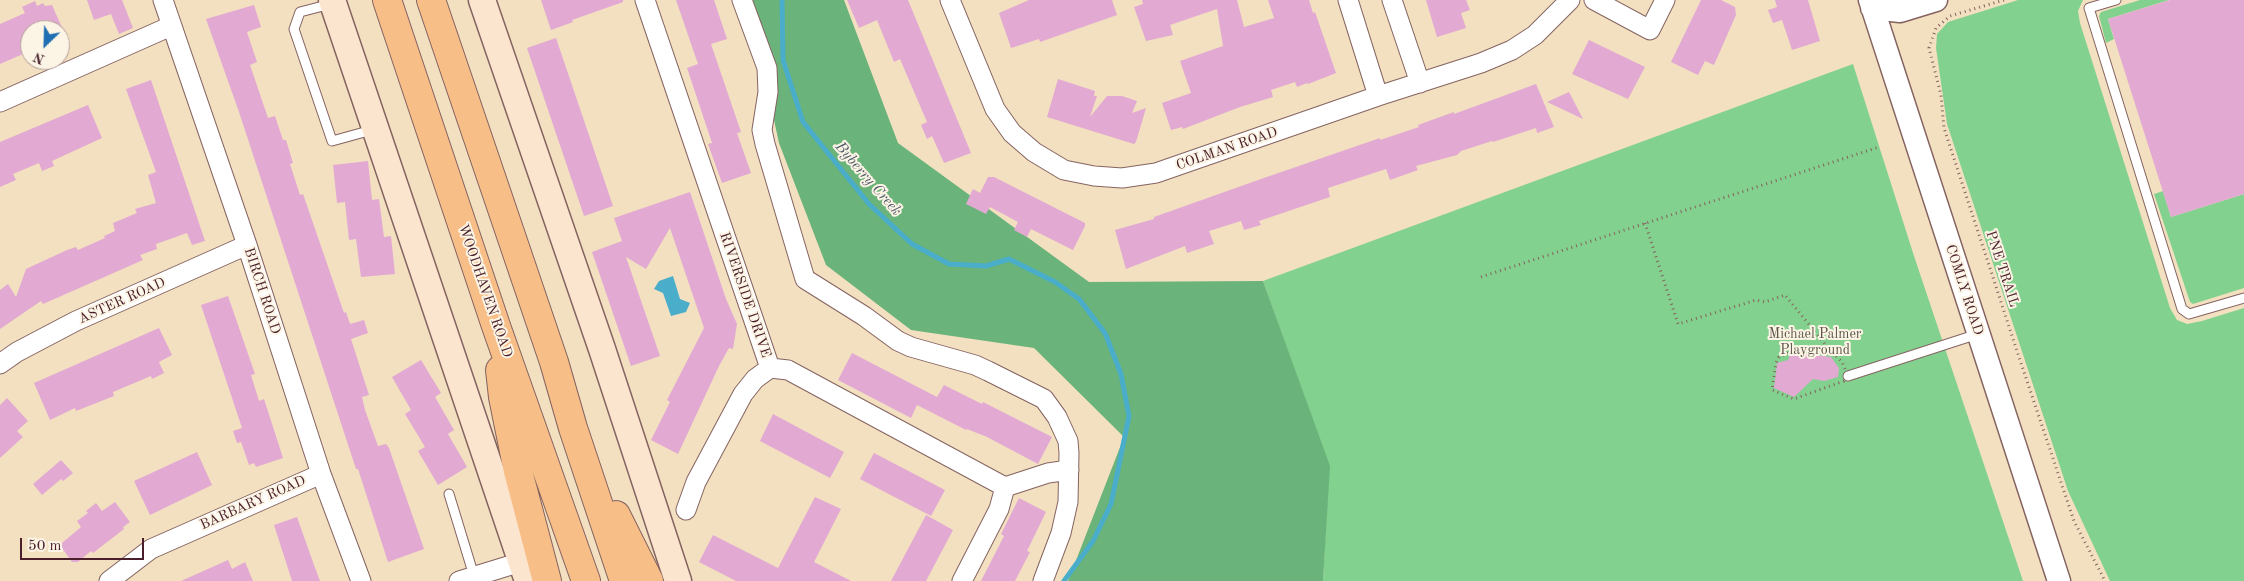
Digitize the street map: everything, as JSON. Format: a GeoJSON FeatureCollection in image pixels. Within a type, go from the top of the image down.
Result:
{"type":"FeatureCollection","features":[{"type":"Feature","properties":{"kind":"highway","name":"WOODHAVEN ROAD"},"geometry":{"type":"LineString","coordinates":[[387,0],[496,326],[586,581]]}},
{"type":"Feature","properties":{"kind":"highway"},"geometry":{"type":"LineString","coordinates":[[431,0],[554,362],[573,428],[624,581]]}},
{"type":"Feature","properties":{"kind":"highway"},"geometry":{"type":"LineString","coordinates":[[496,326],[503,398],[518,472],[547,581]]}},
{"type":"Feature","properties":{"kind":"highway"},"geometry":{"type":"LineString","coordinates":[[573,428],[649,581]]}},
{"type":"Feature","properties":{"kind":"main road"},"geometry":{"type":"LineString","coordinates":[[482,0],[602,349],[678,581]]}},
{"type":"Feature","properties":{"kind":"main road"},"geometry":{"type":"LineString","coordinates":[[333,2],[524,571]]}},
{"type":"Feature","properties":{"kind":"street","name":"BIRCH ROAD"},"geometry":{"type":"LineString","coordinates":[[163,0],[247,245],[321,474],[361,581]]}},
{"type":"Feature","properties":{"kind":"street","name":"RIVERSIDE DRIVE"},"geometry":{"type":"LineString","coordinates":[[645,0],[770,368],[788,370],[1005,487]]}},
{"type":"Feature","properties":{"kind":"street"},"geometry":{"type":"LineString","coordinates":[[742,0],[767,68],[768,92],[762,130],[805,279],[864,316],[898,341],[911,347],[975,365],[1044,399],[1054,411],[1066,435],[1069,453],[1068,502],[1065,517],[1043,581]]}},
{"type":"Feature","properties":{"kind":"street","name":"COLMAN ROAD"},"geometry":{"type":"LineString","coordinates":[[950,0],[995,109],[1012,133],[1034,152],[1064,170],[1094,176],[1122,178],[1156,173],[1512,50],[1535,35],[1570,0]]}},
{"type":"Feature","properties":{"kind":"street"},"geometry":{"type":"LineString","coordinates":[[1348,0],[1378,96]]}},
{"type":"Feature","properties":{"kind":"street"},"geometry":{"type":"LineString","coordinates":[[1392,0],[1420,82]]}},
{"type":"Feature","properties":{"kind":"street"},"geometry":{"type":"LineString","coordinates":[[1594,0],[1650,30],[1665,0]]}},
{"type":"Feature","properties":{"kind":"street"},"geometry":{"type":"LineString","coordinates":[[1874,3],[1900,11],[1936,0]]}},
{"type":"Feature","properties":{"kind":"street","name":"COMLY ROAD"},"geometry":{"type":"LineString","coordinates":[[1874,3],[1978,334],[2059,581]]}},
{"type":"Feature","properties":{"kind":"street"},"geometry":{"type":"LineString","coordinates":[[0,102],[172,26]]}},
{"type":"Feature","properties":{"kind":"street","name":"ASTER ROAD"},"geometry":{"type":"LineString","coordinates":[[0,364],[17,352],[76,322],[247,245]]}},
{"type":"Feature","properties":{"kind":"street"},"geometry":{"type":"LineString","coordinates":[[660,525],[686,510],[696,482],[743,394],[755,379],[770,368]]}},
{"type":"Feature","properties":{"kind":"street"},"geometry":{"type":"LineString","coordinates":[[962,581],[998,509],[1005,487],[1048,473],[1069,470]]}},
{"type":"Feature","properties":{"kind":"street","name":"BARBARY ROAD"},"geometry":{"type":"LineString","coordinates":[[109,581],[151,549],[321,474]]}},
{"type":"Feature","properties":{"kind":"street"},"geometry":{"type":"LineString","coordinates":[[467,578],[524,571]]}},
{"type":"Feature","properties":{"kind":"lane"},"geometry":{"type":"LineString","coordinates":[[2116,0],[2089,8],[2182,309],[2189,314],[2244,298]]}},
{"type":"Feature","properties":{"kind":"lane"},"geometry":{"type":"LineString","coordinates":[[333,2],[300,12],[294,29],[332,141],[376,129]]}},
{"type":"Feature","properties":{"kind":"lane"},"geometry":{"type":"LineString","coordinates":[[1848,376],[1978,334]]}},
{"type":"Feature","properties":{"kind":"lane"},"geometry":{"type":"LineString","coordinates":[[449,494],[467,578]]}},
{"type":"Feature","properties":{"kind":"path","name":"PNE TRAIL"},"geometry":{"type":"LineString","coordinates":[[2004,0],[1950,16],[1936,28],[1929,48],[1941,96],[1944,128],[2017,351],[2074,521],[2105,581]]}},
{"type":"Feature","properties":{"kind":"path"},"geometry":{"type":"LineString","coordinates":[[1481,277],[1879,147]]}},
{"type":"Feature","properties":{"kind":"path"},"geometry":{"type":"LineString","coordinates":[[1645,223],[1678,324],[1756,300],[1765,302],[1785,295],[1842,362],[1848,376],[1844,381],[1794,400],[1772,390],[1776,363],[1779,357],[1792,352],[1829,349]]}},
{"type":"Feature","properties":{"kind":"green space"},"geometry":{"type":"Polygon","coordinates":[[[748,0],[844,0],[898,143],[1089,282],[1263,281],[1330,466],[1323,581],[1068,581],[1124,437],[1034,348],[911,330],[826,265],[779,143],[748,0]]]}},
{"type":"Feature","properties":{"kind":"green space"},"geometry":{"type":"Polygon","coordinates":[[[2018,0],[2083,0],[2078,11],[2080,23],[2170,308],[2177,320],[2187,324],[2244,308],[2244,581],[2110,581],[2068,491],[1947,124],[1936,48],[1937,34],[1948,22],[2018,0]]]}},
{"type":"Feature","properties":{"kind":"green space"},"geometry":{"type":"Polygon","coordinates":[[[2140,0],[2169,0],[2108,19],[2114,39],[2106,43],[2099,16],[2101,12],[2140,0]]]}},
{"type":"Feature","properties":{"kind":"green space","name":"Michael Palmer Playground"},"geometry":{"type":"Polygon","coordinates":[[[1853,64],[1914,256],[2023,581],[1323,581],[1329,466],[1263,281],[1853,64]]]}},
{"type":"Feature","properties":{"kind":"green space"},"geometry":{"type":"Polygon","coordinates":[[[2163,191],[2171,217],[2244,194],[2244,288],[2193,304],[2190,302],[2154,194],[2163,191]]]}},
{"type":"Feature","properties":{"kind":"water"},"geometry":{"type":"Polygon","coordinates":[[[673,276],[680,299],[690,303],[686,312],[671,316],[663,293],[654,289],[659,281],[673,276]]]}},
{"type":"Feature","properties":{"kind":"building"},"geometry":{"type":"Polygon","coordinates":[[[87,0],[122,0],[133,28],[119,34],[111,14],[94,20],[87,0]]]}},
{"type":"Feature","properties":{"kind":"building"},"geometry":{"type":"Polygon","coordinates":[[[541,0],[623,0],[623,2],[572,20],[573,22],[551,30],[541,0]]]}},
{"type":"Feature","properties":{"kind":"building"},"geometry":{"type":"Polygon","coordinates":[[[676,0],[714,0],[727,39],[711,44],[741,132],[737,133],[751,173],[722,183],[708,144],[712,143],[687,68],[698,64],[676,0]]]}},
{"type":"Feature","properties":{"kind":"building"},"geometry":{"type":"Polygon","coordinates":[[[847,0],[908,0],[971,153],[944,163],[932,136],[927,139],[921,125],[927,122],[900,59],[894,62],[877,20],[859,28],[847,0]]]}},
{"type":"Feature","properties":{"kind":"building"},"geometry":{"type":"Polygon","coordinates":[[[1029,0],[1112,0],[1117,15],[1040,42],[1039,39],[1011,48],[999,13],[1029,0]]]}},
{"type":"Feature","properties":{"kind":"building"},"geometry":{"type":"Polygon","coordinates":[[[1142,0],[1237,0],[1244,27],[1274,18],[1268,0],[1309,0],[1336,73],[1297,87],[1295,82],[1271,90],[1273,97],[1240,107],[1183,129],[1182,127],[1171,130],[1162,103],[1191,93],[1180,61],[1223,46],[1217,9],[1170,25],[1173,35],[1146,41],[1134,7],[1143,4],[1142,0]]]}},
{"type":"Feature","properties":{"kind":"building"},"geometry":{"type":"Polygon","coordinates":[[[1426,0],[1466,0],[1470,10],[1461,13],[1466,28],[1437,37],[1426,0]]]}},
{"type":"Feature","properties":{"kind":"building"},"geometry":{"type":"Polygon","coordinates":[[[1701,0],[1721,0],[1735,7],[1736,15],[1714,65],[1705,61],[1698,75],[1671,62],[1701,0]]]}},
{"type":"Feature","properties":{"kind":"building"},"geometry":{"type":"Polygon","coordinates":[[[1775,0],[1808,0],[1820,41],[1792,50],[1782,20],[1773,23],[1768,10],[1777,7],[1775,0]]]}},
{"type":"Feature","properties":{"kind":"building"},"geometry":{"type":"Polygon","coordinates":[[[2170,0],[2244,0],[2244,194],[2171,217],[2108,19],[2170,0]]]}},
{"type":"Feature","properties":{"kind":"building"},"geometry":{"type":"Polygon","coordinates":[[[35,1],[37,6],[43,3],[45,6],[52,5],[59,20],[20,20],[20,55],[0,64],[0,24],[25,13],[22,7],[35,1]]]}},
{"type":"Feature","properties":{"kind":"building"},"geometry":{"type":"Polygon","coordinates":[[[254,5],[261,27],[247,32],[257,62],[250,65],[268,118],[275,116],[283,140],[286,140],[293,163],[290,164],[300,195],[303,194],[344,313],[346,312],[350,324],[364,320],[368,333],[351,339],[369,395],[362,397],[365,410],[378,446],[386,444],[389,448],[424,549],[388,562],[239,112],[206,19],[254,5]]]}},
{"type":"Feature","properties":{"kind":"building"},"geometry":{"type":"Polygon","coordinates":[[[556,38],[613,206],[584,216],[527,48],[556,38]]]}},
{"type":"Feature","properties":{"kind":"building"},"geometry":{"type":"Polygon","coordinates":[[[1589,40],[1645,67],[1628,99],[1572,74],[1589,40]]]}},
{"type":"Feature","properties":{"kind":"building"},"geometry":{"type":"Polygon","coordinates":[[[1058,79],[1095,91],[1094,96],[1097,96],[1090,117],[1107,96],[1122,96],[1137,101],[1132,113],[1146,108],[1136,142],[1134,144],[1047,117],[1058,79]]]}},
{"type":"Feature","properties":{"kind":"building"},"geometry":{"type":"Polygon","coordinates":[[[151,80],[205,241],[192,245],[187,233],[156,244],[157,249],[140,255],[143,260],[43,304],[41,301],[0,329],[0,290],[8,284],[16,297],[26,269],[67,250],[76,247],[78,250],[105,238],[104,236],[115,231],[113,223],[137,213],[135,209],[156,203],[148,175],[156,172],[126,89],[151,80]]]}},
{"type":"Feature","properties":{"kind":"building"},"geometry":{"type":"Polygon","coordinates":[[[1536,84],[1554,127],[1537,133],[1536,128],[1461,151],[1457,155],[1416,166],[1418,170],[1390,180],[1386,169],[1328,188],[1330,197],[1259,221],[1261,225],[1244,230],[1241,221],[1209,231],[1214,244],[1187,253],[1185,246],[1126,269],[1115,230],[1154,219],[1154,217],[1261,179],[1380,138],[1380,140],[1419,127],[1418,125],[1536,84]]]}},
{"type":"Feature","properties":{"kind":"building"},"geometry":{"type":"Polygon","coordinates":[[[1569,92],[1583,119],[1547,102],[1569,92]]]}},
{"type":"Feature","properties":{"kind":"building"},"geometry":{"type":"Polygon","coordinates":[[[88,105],[102,138],[52,161],[54,166],[42,171],[39,163],[13,174],[16,180],[0,187],[0,142],[88,105]]]}},
{"type":"Feature","properties":{"kind":"building"},"geometry":{"type":"Polygon","coordinates":[[[368,161],[372,200],[379,199],[384,237],[391,236],[395,274],[361,277],[356,239],[349,240],[345,202],[337,203],[333,165],[368,161]]]}},
{"type":"Feature","properties":{"kind":"building"},"geometry":{"type":"Polygon","coordinates":[[[988,177],[994,177],[1085,223],[1073,250],[1031,229],[1027,237],[1014,230],[1018,222],[990,207],[986,214],[966,204],[973,189],[980,193],[988,177]]]}},
{"type":"Feature","properties":{"kind":"building"},"geometry":{"type":"Polygon","coordinates":[[[690,192],[726,299],[737,324],[733,349],[729,348],[719,366],[678,454],[651,440],[670,402],[667,400],[704,328],[670,228],[646,269],[626,257],[660,356],[631,366],[592,252],[622,241],[614,218],[690,192]]]}},
{"type":"Feature","properties":{"kind":"building"},"geometry":{"type":"Polygon","coordinates":[[[228,296],[255,374],[251,375],[259,401],[264,399],[283,458],[256,467],[254,463],[249,465],[241,442],[237,443],[233,431],[242,428],[201,305],[228,296]]]}},
{"type":"Feature","properties":{"kind":"building"},"geometry":{"type":"Polygon","coordinates":[[[159,328],[172,355],[159,362],[164,373],[152,379],[151,376],[113,392],[114,396],[76,411],[75,408],[50,420],[34,383],[159,328]]]}},
{"type":"Feature","properties":{"kind":"building"},"geometry":{"type":"Polygon","coordinates":[[[1791,352],[1831,357],[1839,368],[1838,377],[1824,381],[1813,379],[1794,397],[1774,388],[1777,363],[1788,360],[1791,352]]]}},
{"type":"Feature","properties":{"kind":"building"},"geometry":{"type":"Polygon","coordinates":[[[852,353],[937,397],[944,385],[982,404],[983,402],[1052,437],[1038,464],[987,437],[966,430],[917,405],[911,418],[838,380],[852,353]]]}},
{"type":"Feature","properties":{"kind":"building"},"geometry":{"type":"Polygon","coordinates":[[[421,360],[441,393],[435,397],[454,430],[448,434],[467,467],[438,485],[418,451],[425,447],[405,414],[411,410],[392,377],[421,360]]]}},
{"type":"Feature","properties":{"kind":"building"},"geometry":{"type":"Polygon","coordinates":[[[7,398],[28,421],[17,431],[23,437],[0,458],[0,405],[7,398]]]}},
{"type":"Feature","properties":{"kind":"building"},"geometry":{"type":"Polygon","coordinates":[[[773,414],[844,452],[830,478],[760,441],[773,414]]]}},
{"type":"Feature","properties":{"kind":"building"},"geometry":{"type":"Polygon","coordinates":[[[197,452],[212,485],[150,515],[134,481],[197,452]]]}},
{"type":"Feature","properties":{"kind":"building"},"geometry":{"type":"Polygon","coordinates":[[[874,453],[945,490],[931,516],[860,479],[874,453]]]}},
{"type":"Feature","properties":{"kind":"building"},"geometry":{"type":"Polygon","coordinates":[[[61,460],[73,473],[63,481],[61,479],[42,495],[33,484],[61,460]]]}},
{"type":"Feature","properties":{"kind":"building"},"geometry":{"type":"Polygon","coordinates":[[[815,497],[841,509],[814,562],[851,581],[736,581],[699,562],[713,535],[778,568],[815,497]]]}},
{"type":"Feature","properties":{"kind":"building"},"geometry":{"type":"Polygon","coordinates":[[[1019,498],[1046,512],[1027,551],[1030,552],[1015,581],[981,581],[1004,536],[1001,534],[1019,498]]]}},
{"type":"Feature","properties":{"kind":"building"},"geometry":{"type":"Polygon","coordinates":[[[115,502],[130,522],[123,527],[124,529],[93,553],[91,551],[78,562],[72,562],[62,548],[62,543],[81,527],[77,521],[88,513],[86,511],[96,503],[102,511],[115,502]]]}},
{"type":"Feature","properties":{"kind":"building"},"geometry":{"type":"Polygon","coordinates":[[[926,515],[953,530],[926,581],[891,581],[926,515]]]}},
{"type":"Feature","properties":{"kind":"building"},"geometry":{"type":"Polygon","coordinates":[[[297,517],[320,581],[292,581],[274,525],[297,517]]]}},
{"type":"Feature","properties":{"kind":"building"},"geometry":{"type":"Polygon","coordinates":[[[228,560],[232,569],[245,562],[253,581],[181,581],[228,560]]]}},
{"type":"Feature","properties":{"kind":"waterway","name":"Byberry Creek"},"geometry":{"type":"LineString","coordinates":[[782,0],[783,60],[803,122],[869,204],[912,244],[949,264],[986,266],[1009,259],[1055,282],[1079,299],[1105,333],[1121,374],[1129,416],[1111,504],[1093,541],[1064,581]]}}]}
